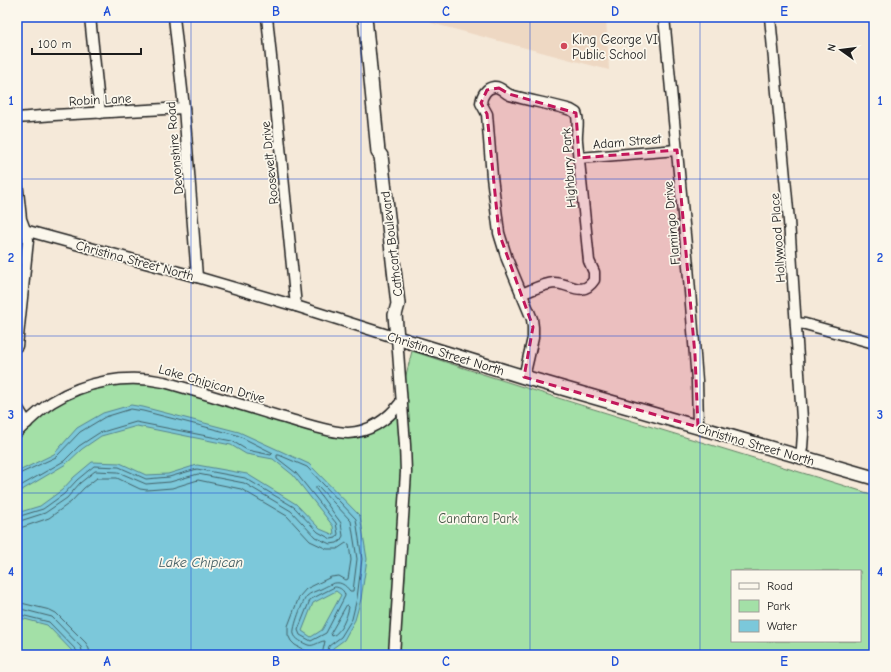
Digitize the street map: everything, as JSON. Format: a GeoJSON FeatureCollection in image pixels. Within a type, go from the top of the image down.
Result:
{"type":"FeatureCollection","features":[{"type":"Feature","properties":{"kind":"main road","name":"Cathcart Boulevard"},"geometry":{"type":"LineString","coordinates":[[365,17],[378,152],[381,156],[398,304],[395,315],[397,338]]}},
{"type":"Feature","properties":{"kind":"main road","name":"Christina Street North"},"geometry":{"type":"LineString","coordinates":[[397,338],[524,377],[874,478]]}},
{"type":"Feature","properties":{"kind":"street"},"geometry":{"type":"LineString","coordinates":[[90,17],[100,113]]}},
{"type":"Feature","properties":{"kind":"street","name":"Devonshire Road"},"geometry":{"type":"LineString","coordinates":[[174,17],[184,108],[197,277]]}},
{"type":"Feature","properties":{"kind":"street","name":"Roosevelt Drive"},"geometry":{"type":"LineString","coordinates":[[267,17],[296,306]]}},
{"type":"Feature","properties":{"kind":"street","name":"Flamingo Drive"},"geometry":{"type":"LineString","coordinates":[[664,17],[696,362],[698,427]]}},
{"type":"Feature","properties":{"kind":"street","name":"Hollywood Place"},"geometry":{"type":"LineString","coordinates":[[770,17],[789,214],[803,434],[800,457]]}},
{"type":"Feature","properties":{"kind":"street","name":"Highbury Park"},"geometry":{"type":"LineString","coordinates":[[521,294],[543,285],[553,283],[565,284],[576,289],[581,289],[588,286],[594,280],[594,272],[589,261],[576,133],[578,119],[574,112],[509,94],[500,88],[491,88],[484,93],[481,103],[487,114],[492,177],[499,233],[507,259],[521,294],[532,319],[533,327],[533,338],[524,377]]}},
{"type":"Feature","properties":{"kind":"street","name":"Robin Lane"},"geometry":{"type":"LineString","coordinates":[[17,118],[184,108]]}},
{"type":"Feature","properties":{"kind":"street","name":"Adam Street"},"geometry":{"type":"LineString","coordinates":[[579,158],[677,150]]}},
{"type":"Feature","properties":{"kind":"street"},"geometry":{"type":"LineString","coordinates":[[17,181],[21,229],[28,240],[17,346]]}},
{"type":"Feature","properties":{"kind":"street","name":"Christina Street North"},"geometry":{"type":"LineString","coordinates":[[21,229],[197,277],[397,338]]}},
{"type":"Feature","properties":{"kind":"street"},"geometry":{"type":"LineString","coordinates":[[796,323],[805,324],[874,343]]}},
{"type":"Feature","properties":{"kind":"street"},"geometry":{"type":"LineString","coordinates":[[394,655],[405,485],[405,445],[397,338]]}},
{"type":"Feature","properties":{"kind":"street","name":"Lake Chipican Drive"},"geometry":{"type":"LineString","coordinates":[[17,432],[50,403],[72,391],[115,379],[149,379],[164,382],[321,429],[348,432],[360,430],[382,421],[394,411],[402,401]]}},
{"type":"Feature","properties":{"kind":"street"},"geometry":{"type":"LineString","coordinates":[[17,408],[27,422]]}},
{"type":"Feature","properties":{"kind":"highlighted area"},"geometry":{"type":"Polygon","coordinates":[[[499,88],[509,94],[576,113],[579,158],[677,150],[695,355],[698,427],[524,377],[533,327],[499,233],[487,114],[481,103],[487,90],[499,88]]]}},
{"type":"Feature","properties":{"kind":"shaded area","name":"King George VI Public School"},"geometry":{"type":"Polygon","coordinates":[[[430,17],[606,17],[609,70],[431,23],[430,17]]]}},
{"type":"Feature","properties":{"kind":"green space","name":"Canatara Park"},"geometry":{"type":"Polygon","coordinates":[[[412,351],[874,495],[874,655],[17,655],[17,431],[27,423],[88,385],[133,380],[321,427],[349,431],[382,419],[401,395],[412,351]]]}},
{"type":"Feature","properties":{"kind":"water","name":"Lake Chipican"},"geometry":{"type":"Polygon","coordinates":[[[131,405],[239,432],[309,464],[360,516],[367,559],[361,599],[355,620],[344,640],[333,648],[330,655],[76,655],[47,625],[17,617],[17,513],[40,506],[62,490],[74,477],[92,462],[120,463],[146,475],[168,474],[197,465],[247,474],[296,504],[320,529],[334,535],[333,526],[293,475],[273,459],[246,454],[231,445],[137,426],[101,436],[82,449],[66,464],[17,493],[17,472],[54,454],[77,428],[103,413],[131,405]],[[336,591],[313,603],[302,631],[311,637],[322,630],[341,595],[336,591]]]}},
{"type":"Feature","properties":{"kind":"place","name":"King George VI Public School"},"geometry":{"type":"Point","coordinates":[564,46]}}]}
